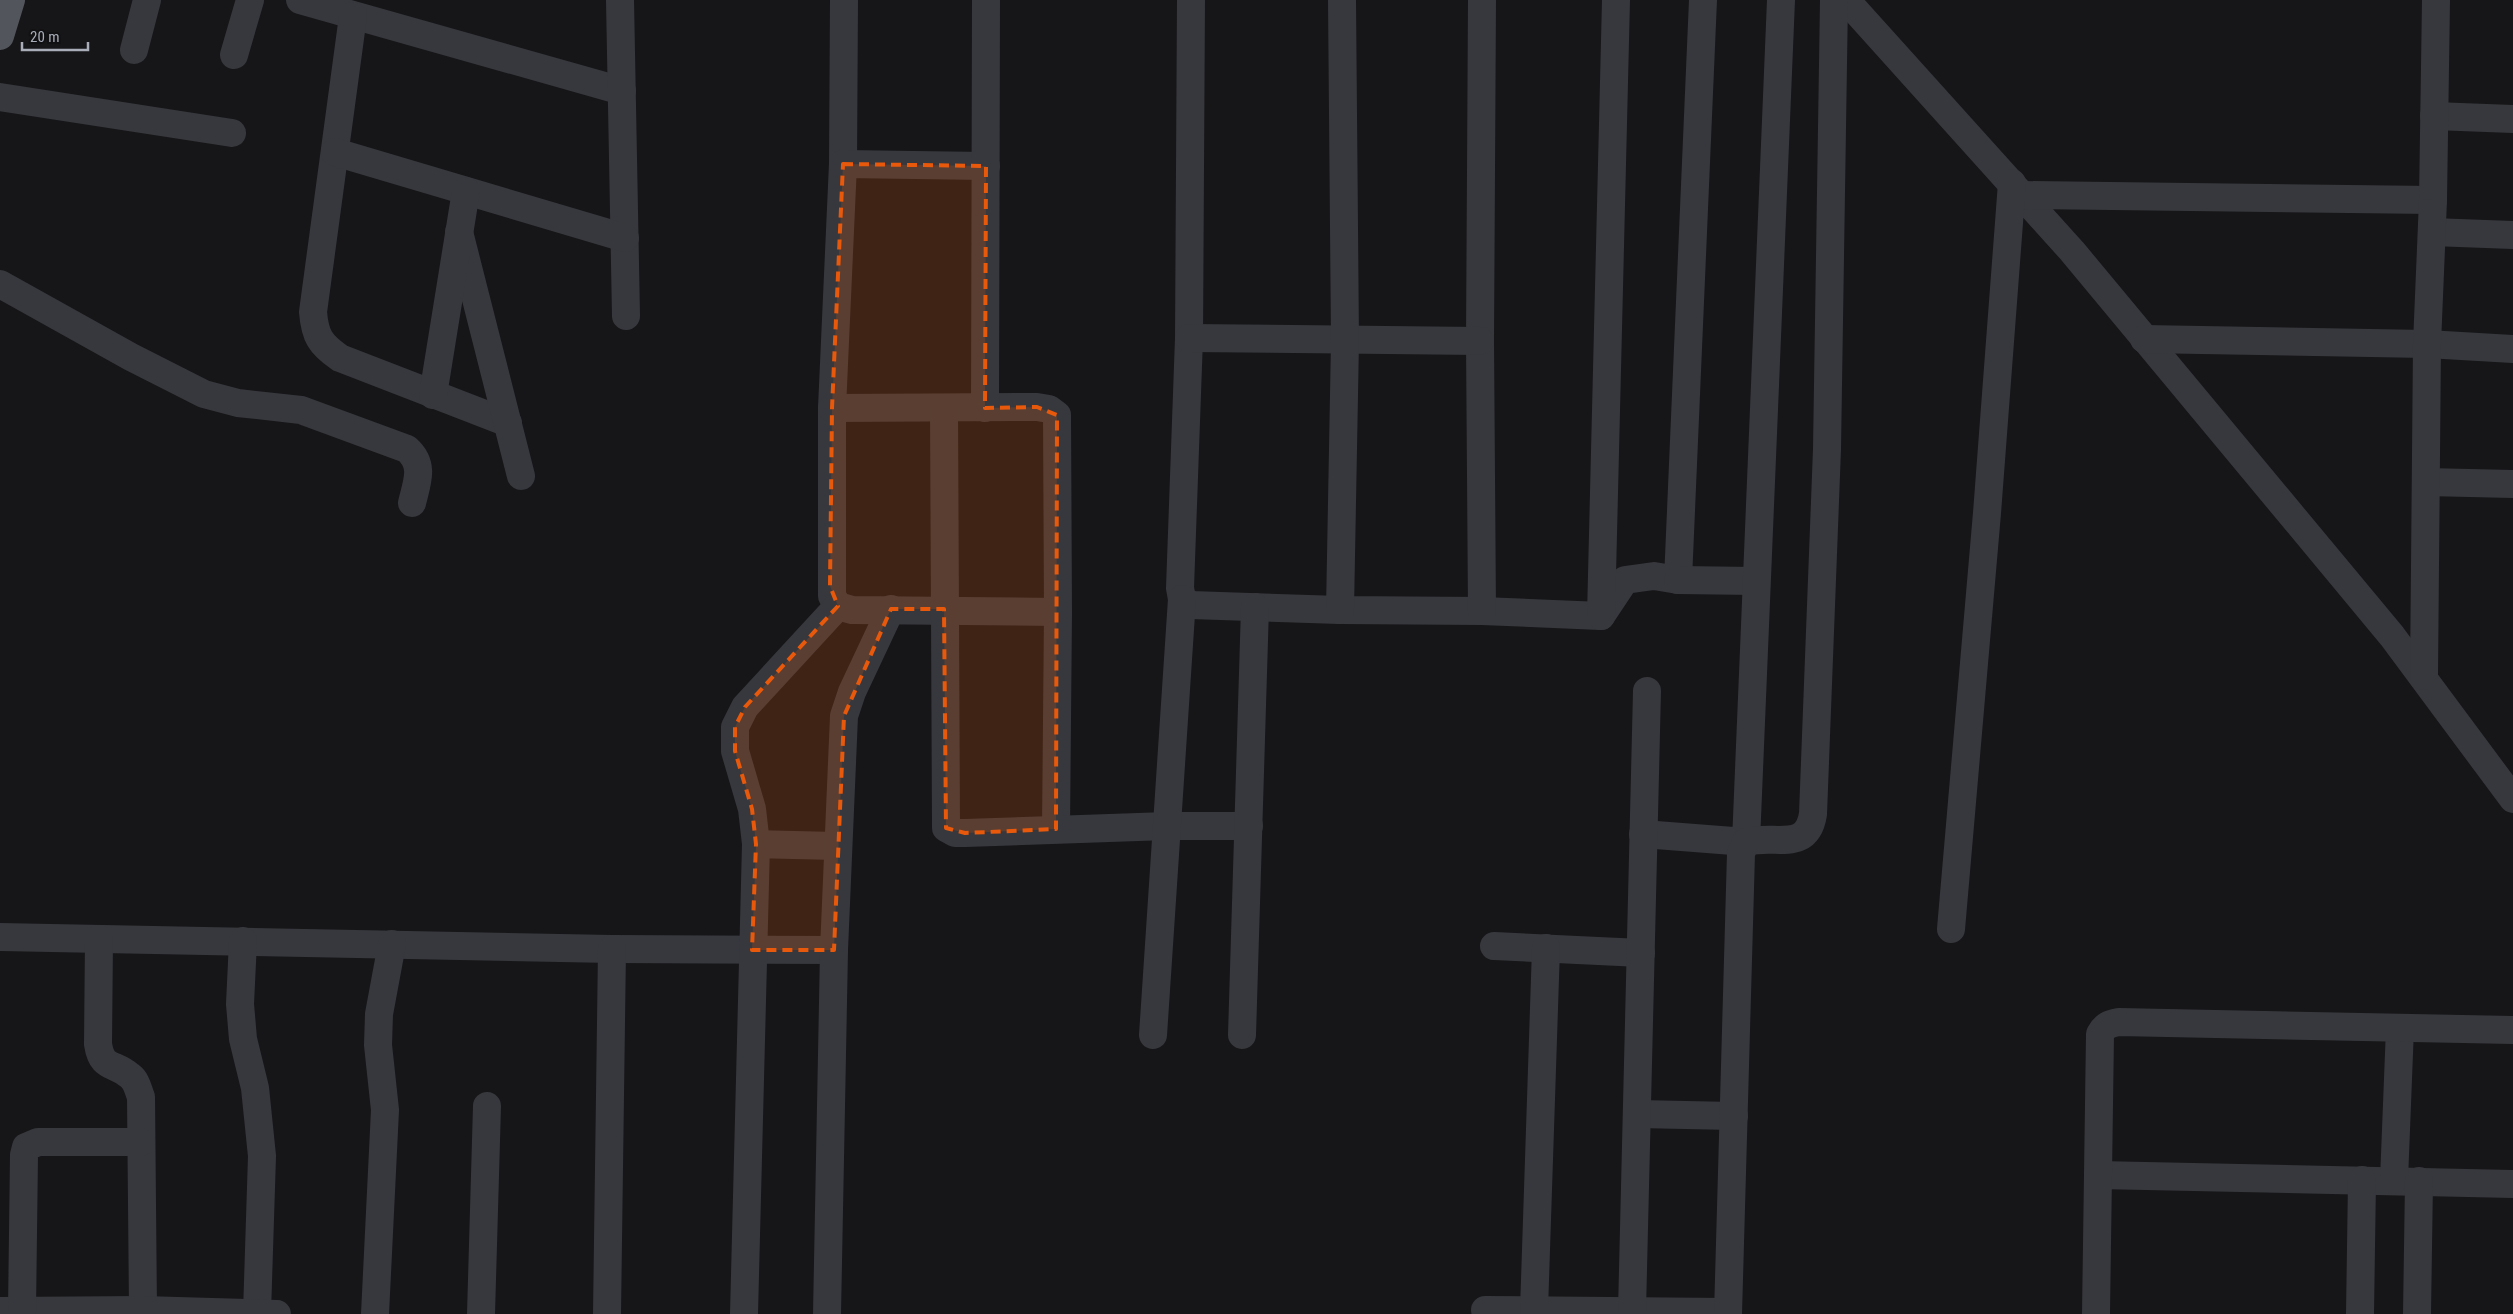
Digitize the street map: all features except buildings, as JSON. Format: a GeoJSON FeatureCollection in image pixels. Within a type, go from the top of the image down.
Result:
{"type":"FeatureCollection","features":[{"type":"Feature","properties":{"kind":"main road"},"geometry":{"type":"LineString","coordinates":[[0,36],[11,0]]}},
{"type":"Feature","properties":{"kind":"street"},"geometry":{"type":"LineString","coordinates":[[134,50],[148,0]]}},
{"type":"Feature","properties":{"kind":"street"},"geometry":{"type":"LineString","coordinates":[[234,55],[250,0]]}},
{"type":"Feature","properties":{"kind":"street"},"geometry":{"type":"LineString","coordinates":[[300,0],[622,91]]}},
{"type":"Feature","properties":{"kind":"street"},"geometry":{"type":"LineString","coordinates":[[620,0],[626,316]]}},
{"type":"Feature","properties":{"kind":"street"},"geometry":{"type":"LineString","coordinates":[[844,0],[843,164],[832,408],[830,586],[832,596],[838,606],[852,610],[944,609],[1058,612]]}},
{"type":"Feature","properties":{"kind":"street"},"geometry":{"type":"LineString","coordinates":[[985,408],[986,0]]}},
{"type":"Feature","properties":{"kind":"street"},"geometry":{"type":"LineString","coordinates":[[1153,1035],[1182,599],[1180,588],[1189,338],[1191,0]]}},
{"type":"Feature","properties":{"kind":"street"},"geometry":{"type":"LineString","coordinates":[[1340,610],[1345,341],[1342,0]]}},
{"type":"Feature","properties":{"kind":"street"},"geometry":{"type":"LineString","coordinates":[[1482,0],[1480,341],[1482,611]]}},
{"type":"Feature","properties":{"kind":"street"},"geometry":{"type":"LineString","coordinates":[[1601,616],[1616,0]]}},
{"type":"Feature","properties":{"kind":"street"},"geometry":{"type":"LineString","coordinates":[[1678,580],[1703,0]]}},
{"type":"Feature","properties":{"kind":"street"},"geometry":{"type":"LineString","coordinates":[[1485,1310],[1728,1313],[1740,862],[1746,842],[1781,0]]}},
{"type":"Feature","properties":{"kind":"street"},"geometry":{"type":"LineString","coordinates":[[1643,834],[1746,842],[1757,839],[1795,839],[1806,834],[1811,826],[1814,814],[1827,450],[1834,0]]}},
{"type":"Feature","properties":{"kind":"street"},"geometry":{"type":"LineString","coordinates":[[1846,0],[2072,251],[2424,676],[2513,799]]}},
{"type":"Feature","properties":{"kind":"street"},"geometry":{"type":"LineString","coordinates":[[2424,676],[2427,344],[2433,200],[2436,0]]}},
{"type":"Feature","properties":{"kind":"street"},"geometry":{"type":"LineString","coordinates":[[353,16],[313,312],[315,330],[324,347],[340,358],[508,423]]}},
{"type":"Feature","properties":{"kind":"street"},"geometry":{"type":"LineString","coordinates":[[0,97],[232,133]]}},
{"type":"Feature","properties":{"kind":"street"},"geometry":{"type":"LineString","coordinates":[[2434,116],[2513,119]]}},
{"type":"Feature","properties":{"kind":"street"},"geometry":{"type":"LineString","coordinates":[[335,152],[625,238]]}},
{"type":"Feature","properties":{"kind":"street"},"geometry":{"type":"LineString","coordinates":[[843,164],[986,166]]}},
{"type":"Feature","properties":{"kind":"street"},"geometry":{"type":"LineString","coordinates":[[2017,189],[2433,200]]}},
{"type":"Feature","properties":{"kind":"street"},"geometry":{"type":"LineString","coordinates":[[1951,929],[2017,189]]}},
{"type":"Feature","properties":{"kind":"street"},"geometry":{"type":"LineString","coordinates":[[433,395],[466,191]]}},
{"type":"Feature","properties":{"kind":"street"},"geometry":{"type":"LineString","coordinates":[[459,232],[521,476]]}},
{"type":"Feature","properties":{"kind":"street"},"geometry":{"type":"LineString","coordinates":[[2432,232],[2513,235]]}},
{"type":"Feature","properties":{"kind":"street"},"geometry":{"type":"LineString","coordinates":[[0,284],[131,357],[204,394],[238,403],[301,410],[407,449],[415,456],[419,465],[412,502]]}},
{"type":"Feature","properties":{"kind":"street"},"geometry":{"type":"LineString","coordinates":[[1189,338],[1480,341]]}},
{"type":"Feature","properties":{"kind":"street"},"geometry":{"type":"LineString","coordinates":[[2144,339],[2427,344],[2513,349]]}},
{"type":"Feature","properties":{"kind":"street"},"geometry":{"type":"LineString","coordinates":[[832,408],[1037,407],[1050,409],[1058,415],[1056,829]]}},
{"type":"Feature","properties":{"kind":"street"},"geometry":{"type":"LineString","coordinates":[[944,408],[946,828],[955,833],[965,833],[1167,826],[1248,826]]}},
{"type":"Feature","properties":{"kind":"street"},"geometry":{"type":"LineString","coordinates":[[2426,482],[2513,484]]}},
{"type":"Feature","properties":{"kind":"street"},"geometry":{"type":"LineString","coordinates":[[1601,616],[1624,580],[1654,576],[1678,580],[1756,581]]}},
{"type":"Feature","properties":{"kind":"street"},"geometry":{"type":"LineString","coordinates":[[1182,599],[1191,604],[1255,607],[1340,610],[1482,611],[1601,616]]}},
{"type":"Feature","properties":{"kind":"street"},"geometry":{"type":"LineString","coordinates":[[744,1314],[756,844],[752,809],[735,751],[735,727],[745,707],[838,606]]}},
{"type":"Feature","properties":{"kind":"street"},"geometry":{"type":"LineString","coordinates":[[1242,1035],[1255,607]]}},
{"type":"Feature","properties":{"kind":"street"},"geometry":{"type":"LineString","coordinates":[[827,1314],[834,950],[844,716],[852,692],[891,609]]}},
{"type":"Feature","properties":{"kind":"street"},"geometry":{"type":"LineString","coordinates":[[1632,1311],[1647,691]]}},
{"type":"Feature","properties":{"kind":"street"},"geometry":{"type":"LineString","coordinates":[[756,844],[837,846]]}},
{"type":"Feature","properties":{"kind":"street"},"geometry":{"type":"LineString","coordinates":[[0,937],[612,949],[834,950]]}},
{"type":"Feature","properties":{"kind":"street"},"geometry":{"type":"LineString","coordinates":[[99,939],[98,1044],[100,1055],[106,1064],[130,1076],[137,1085],[140,1097],[144,1310]]}},
{"type":"Feature","properties":{"kind":"street"},"geometry":{"type":"LineString","coordinates":[[141,1142],[38,1142],[26,1147],[11,1311],[93,1312],[144,1310],[250,1313],[262,1156],[257,1097],[243,1039],[240,1004],[243,941]]}},
{"type":"Feature","properties":{"kind":"street"},"geometry":{"type":"LineString","coordinates":[[375,1314],[385,1110],[378,1045],[379,1022],[392,944]]}},
{"type":"Feature","properties":{"kind":"street"},"geometry":{"type":"LineString","coordinates":[[1494,946],[1641,953]]}},
{"type":"Feature","properties":{"kind":"street"},"geometry":{"type":"LineString","coordinates":[[1534,1310],[1546,948]]}},
{"type":"Feature","properties":{"kind":"street"},"geometry":{"type":"LineString","coordinates":[[607,1314],[612,949]]}},
{"type":"Feature","properties":{"kind":"street"},"geometry":{"type":"LineString","coordinates":[[2096,1314],[2100,1034],[2110,1024],[2513,1030]]}},
{"type":"Feature","properties":{"kind":"street"},"geometry":{"type":"LineString","coordinates":[[2400,1028],[2406,1180],[2417,1314]]}},
{"type":"Feature","properties":{"kind":"street"},"geometry":{"type":"LineString","coordinates":[[481,1314],[487,1106]]}},
{"type":"Feature","properties":{"kind":"street"},"geometry":{"type":"LineString","coordinates":[[1637,1114],[1734,1116]]}},
{"type":"Feature","properties":{"kind":"street"},"geometry":{"type":"LineString","coordinates":[[2098,1175],[2406,1180],[2513,1184]]}},
{"type":"Feature","properties":{"kind":"street"},"geometry":{"type":"LineString","coordinates":[[2360,1314],[2362,1180]]}},
{"type":"Feature","properties":{"kind":"highlighted area"},"geometry":{"type":"Polygon","coordinates":[[[843,164],[986,166],[985,408],[1037,407],[1057,415],[1058,431],[1056,829],[965,833],[946,828],[944,609],[891,609],[844,716],[834,950],[752,950],[756,844],[752,809],[735,751],[735,727],[745,707],[838,606],[830,586],[832,408],[843,164]]]}}]}
